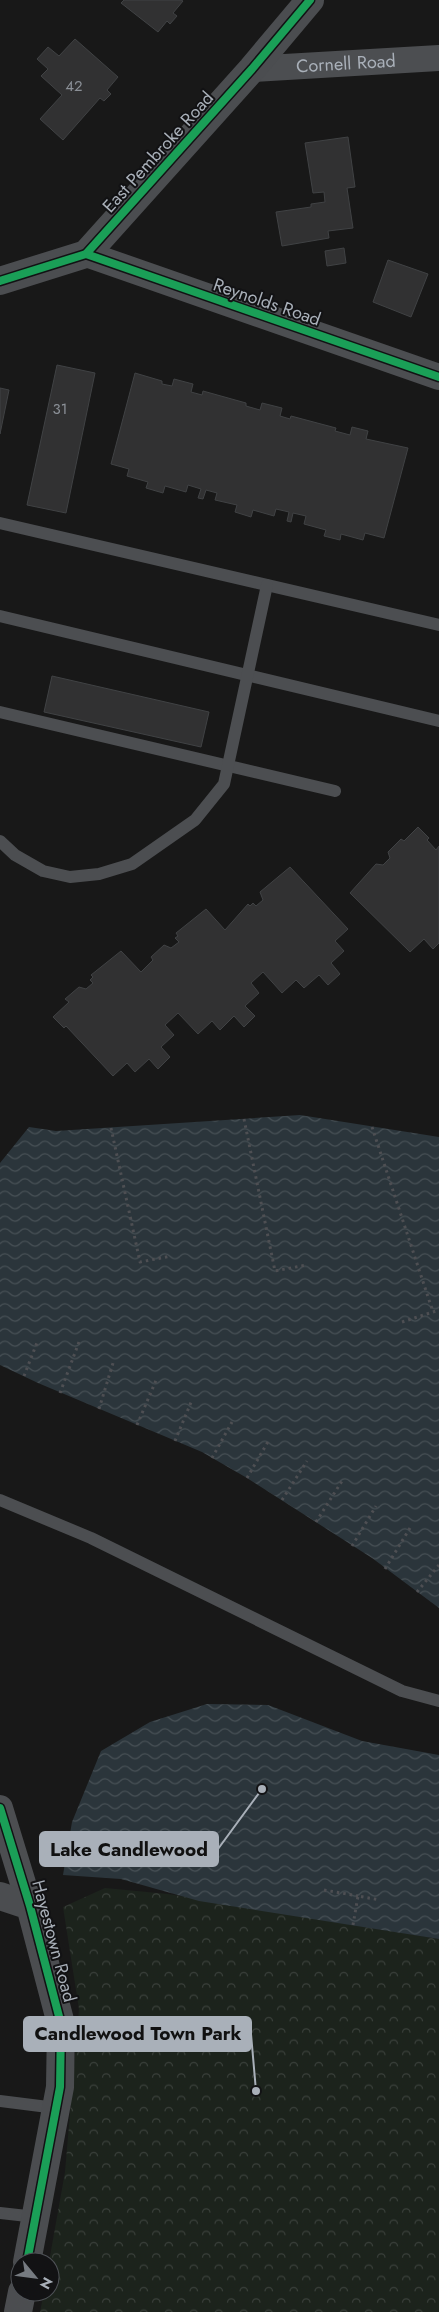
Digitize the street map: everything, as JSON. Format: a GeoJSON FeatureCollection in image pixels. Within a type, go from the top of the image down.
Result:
{"type":"FeatureCollection","features":[{"type":"Feature","properties":{"kind":"street","name":"East Pembroke Road"},"geometry":{"type":"LineString","coordinates":[[86,254],[252,69],[310,0]]}},
{"type":"Feature","properties":{"kind":"street","name":"Cornell Road"},"geometry":{"type":"LineString","coordinates":[[252,69],[439,58]]}},
{"type":"Feature","properties":{"kind":"street"},"geometry":{"type":"LineString","coordinates":[[0,281],[86,254]]}},
{"type":"Feature","properties":{"kind":"street","name":"Reynolds Road"},"geometry":{"type":"LineString","coordinates":[[86,254],[439,377]]}},
{"type":"Feature","properties":{"kind":"street","name":"Hayestown Road"},"geometry":{"type":"LineString","coordinates":[[0,1808],[30,1906],[61,2024],[60,2087],[29,2252]]}},
{"type":"Feature","properties":{"kind":"street"},"geometry":{"type":"LineString","coordinates":[[0,1896],[30,1906]]}},
{"type":"Feature","properties":{"kind":"lane"},"geometry":{"type":"LineString","coordinates":[[0,523],[439,625]]}},
{"type":"Feature","properties":{"kind":"lane"},"geometry":{"type":"LineString","coordinates":[[0,841],[15,855],[43,870],[70,877],[99,874],[132,864],[195,820],[224,784],[267,585]]}},
{"type":"Feature","properties":{"kind":"lane"},"geometry":{"type":"LineString","coordinates":[[0,616],[439,721]]}},
{"type":"Feature","properties":{"kind":"lane"},"geometry":{"type":"LineString","coordinates":[[0,712],[335,791]]}},
{"type":"Feature","properties":{"kind":"lane"},"geometry":{"type":"LineString","coordinates":[[0,1500],[91,1538],[402,1691],[439,1701]]}},
{"type":"Feature","properties":{"kind":"lane"},"geometry":{"type":"LineString","coordinates":[[0,2101],[56,2108]]}},
{"type":"Feature","properties":{"kind":"lane"},"geometry":{"type":"LineString","coordinates":[[0,2213],[36,2217]]}},
{"type":"Feature","properties":{"kind":"path"},"geometry":{"type":"LineString","coordinates":[[244,1119],[275,1271],[306,1265]]}},
{"type":"Feature","properties":{"kind":"path"},"geometry":{"type":"LineString","coordinates":[[372,1127],[433,1312]]}},
{"type":"Feature","properties":{"kind":"path"},"geometry":{"type":"LineString","coordinates":[[111,1128],[140,1262],[171,1256]]}},
{"type":"Feature","properties":{"kind":"path"},"geometry":{"type":"LineString","coordinates":[[402,1322],[439,1310]]}},
{"type":"Feature","properties":{"kind":"path"},"geometry":{"type":"LineString","coordinates":[[24,1376],[38,1340]]}},
{"type":"Feature","properties":{"kind":"path"},"geometry":{"type":"LineString","coordinates":[[60,1393],[79,1342]]}},
{"type":"Feature","properties":{"kind":"path"},"geometry":{"type":"LineString","coordinates":[[99,1409],[113,1363]]}},
{"type":"Feature","properties":{"kind":"path"},"geometry":{"type":"LineString","coordinates":[[137,1425],[157,1378]]}},
{"type":"Feature","properties":{"kind":"path"},"geometry":{"type":"LineString","coordinates":[[175,1441],[192,1400]]}},
{"type":"Feature","properties":{"kind":"path"},"geometry":{"type":"LineString","coordinates":[[212,1458],[232,1422]]}},
{"type":"Feature","properties":{"kind":"path"},"geometry":{"type":"LineString","coordinates":[[247,1478],[269,1440]]}},
{"type":"Feature","properties":{"kind":"path"},"geometry":{"type":"LineString","coordinates":[[282,1500],[307,1461]]}},
{"type":"Feature","properties":{"kind":"path"},"geometry":{"type":"LineString","coordinates":[[316,1522],[342,1481]]}},
{"type":"Feature","properties":{"kind":"path"},"geometry":{"type":"LineString","coordinates":[[352,1546],[376,1506]]}},
{"type":"Feature","properties":{"kind":"path"},"geometry":{"type":"LineString","coordinates":[[385,1568],[410,1528]]}},
{"type":"Feature","properties":{"kind":"path"},"geometry":{"type":"LineString","coordinates":[[417,1592],[439,1565]]}},
{"type":"Feature","properties":{"kind":"path"},"geometry":{"type":"LineString","coordinates":[[324,1890],[380,1900]]}},
{"type":"Feature","properties":{"kind":"path"},"geometry":{"type":"LineString","coordinates":[[354,1925],[358,1896]]}},
{"type":"Feature","properties":{"kind":"green space"},"geometry":{"type":"Polygon","coordinates":[[[105,1888],[168,1894],[439,1939],[439,2312],[40,2312],[42,2302],[60,2302],[60,2252],[51,2252],[65,2172],[79,2009],[63,1907],[105,1888]]]}},
{"type":"Feature","properties":{"kind":"water"},"geometry":{"type":"Polygon","coordinates":[[[300,1115],[439,1137],[439,1608],[372,1558],[247,1478],[202,1452],[38,1383],[0,1365],[0,1163],[29,1127],[56,1131],[300,1115]]]}},
{"type":"Feature","properties":{"kind":"water"},"geometry":{"type":"Polygon","coordinates":[[[207,1704],[268,1705],[362,1741],[439,1755],[439,1939],[199,1901],[121,1879],[63,1875],[72,1822],[101,1751],[150,1722],[207,1704]]]}},
{"type":"Feature","properties":{"kind":"building"},"geometry":{"type":"Polygon","coordinates":[[[124,0],[183,1],[173,13],[177,16],[170,24],[167,21],[158,32],[121,3],[124,0]]]}},
{"type":"Feature","properties":{"kind":"building"},"geometry":{"type":"Polygon","coordinates":[[[75,39],[118,77],[107,90],[111,94],[104,101],[100,98],[63,140],[40,119],[62,95],[41,76],[48,69],[37,59],[48,47],[59,56],[75,39]]]}},
{"type":"Feature","properties":{"kind":"building"},"geometry":{"type":"Polygon","coordinates":[[[348,137],[355,187],[347,188],[353,228],[328,231],[329,238],[282,246],[276,212],[311,207],[311,204],[325,202],[324,192],[313,193],[305,143],[348,137]]]}},
{"type":"Feature","properties":{"kind":"building"},"geometry":{"type":"Polygon","coordinates":[[[344,248],[346,263],[327,266],[325,251],[344,248]]]}},
{"type":"Feature","properties":{"kind":"building"},"geometry":{"type":"Polygon","coordinates":[[[388,260],[428,274],[411,317],[373,302],[388,260]]]}},
{"type":"Feature","properties":{"kind":"building"},"geometry":{"type":"Polygon","coordinates":[[[57,365],[95,373],[66,513],[27,505],[57,365]]]}},
{"type":"Feature","properties":{"kind":"building"},"geometry":{"type":"Polygon","coordinates":[[[135,373],[172,386],[174,379],[193,384],[191,392],[202,395],[203,391],[246,403],[246,406],[260,410],[262,403],[282,408],[280,416],[290,419],[291,416],[336,428],[335,431],[350,435],[352,427],[368,431],[366,439],[408,448],[384,538],[365,533],[363,540],[341,534],[340,540],[324,536],[326,530],[304,524],[306,516],[293,513],[291,522],[287,521],[289,512],[276,509],[274,516],[253,510],[251,517],[235,512],[237,505],[215,500],[217,493],[206,490],[203,499],[198,498],[201,489],[188,485],[186,492],[165,486],[163,493],[146,488],[148,482],[127,476],[129,469],[111,464],[135,373]]]}},
{"type":"Feature","properties":{"kind":"building"},"geometry":{"type":"Polygon","coordinates":[[[0,388],[9,390],[0,434],[0,388]]]}},
{"type":"Feature","properties":{"kind":"building"},"geometry":{"type":"Polygon","coordinates":[[[52,676],[209,712],[201,747],[44,712],[52,676]]]}},
{"type":"Feature","properties":{"kind":"building"},"geometry":{"type":"Polygon","coordinates":[[[418,827],[429,838],[427,840],[436,850],[439,846],[439,943],[433,949],[424,939],[410,952],[350,893],[376,864],[383,865],[390,858],[388,852],[401,839],[404,841],[418,827]]]}},
{"type":"Feature","properties":{"kind":"building"},"geometry":{"type":"Polygon","coordinates":[[[290,867],[348,929],[335,941],[344,951],[331,963],[340,974],[328,985],[319,975],[304,988],[296,980],[282,993],[263,972],[251,983],[259,993],[245,1006],[255,1016],[244,1027],[234,1016],[220,1030],[212,1021],[198,1034],[178,1013],[165,1025],[174,1035],[161,1047],[170,1057],[158,1069],[149,1059],[135,1072],[127,1063],[113,1076],[66,1026],[64,1028],[53,1017],[69,1002],[65,999],[79,987],[86,989],[93,983],[90,980],[93,977],[91,975],[121,951],[141,972],[153,960],[151,957],[164,945],[171,948],[179,942],[175,938],[178,936],[176,933],[206,909],[225,930],[248,904],[250,906],[253,903],[256,906],[263,900],[260,892],[290,867]]]}},
{"type":"Feature","properties":{"kind":"cycle path"},"geometry":{"type":"LineString","coordinates":[[0,281],[86,254],[252,69],[310,0]]}},
{"type":"Feature","properties":{"kind":"cycle path"},"geometry":{"type":"LineString","coordinates":[[86,254],[439,377]]}},
{"type":"Feature","properties":{"kind":"cycle path"},"geometry":{"type":"LineString","coordinates":[[0,1808],[30,1906],[61,2024],[60,2087],[29,2252]]}},
{"type":"Feature","properties":{"kind":"place","name":"Lake Candlewood"},"geometry":{"type":"Point","coordinates":[262,1789]}},
{"type":"Feature","properties":{"kind":"place","name":"Candlewood Town Park"},"geometry":{"type":"Point","coordinates":[256,2091]}}]}
